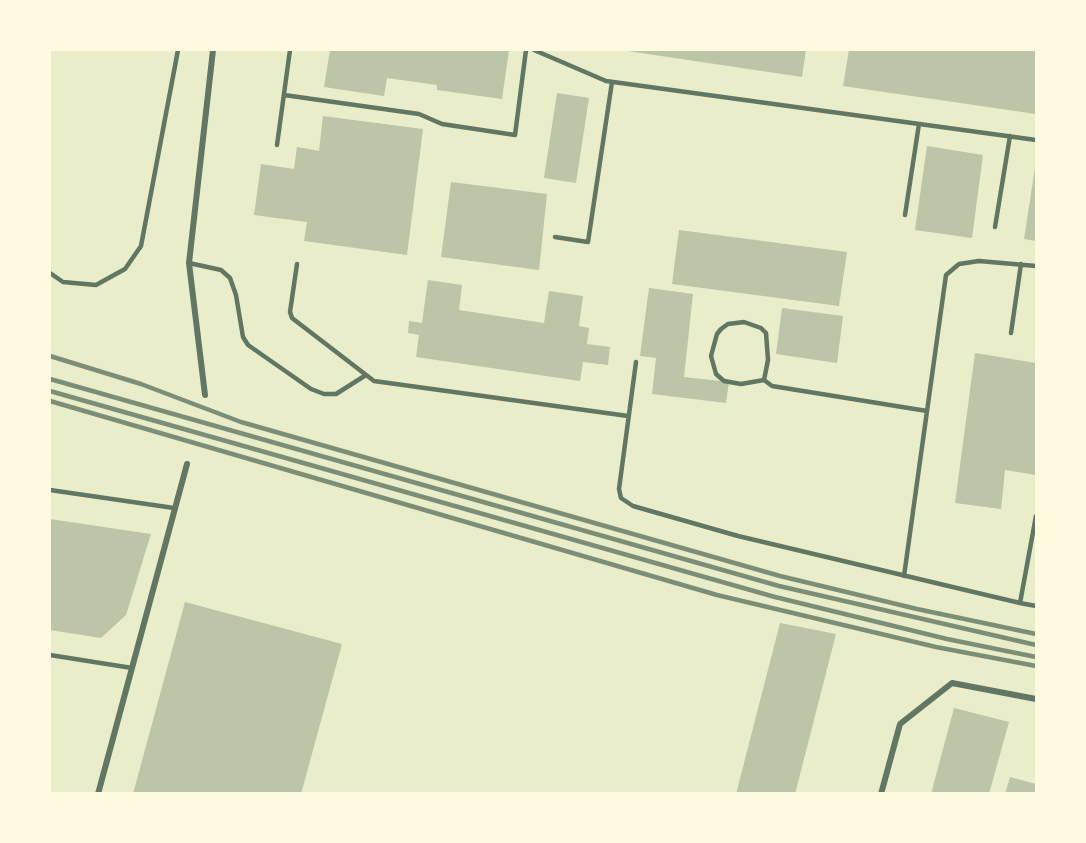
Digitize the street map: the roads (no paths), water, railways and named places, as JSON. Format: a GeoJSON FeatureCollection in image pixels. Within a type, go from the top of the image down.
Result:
{"type":"FeatureCollection","features":[{"type":"Feature","properties":{"kind":"street"},"geometry":{"type":"LineString","coordinates":[[205,395],[189,263],[213,50]]}},
{"type":"Feature","properties":{"kind":"street"},"geometry":{"type":"LineString","coordinates":[[98,794],[187,465]]}},
{"type":"Feature","properties":{"kind":"street"},"geometry":{"type":"LineString","coordinates":[[881,794],[900,724],[952,683],[1036,699]]}},
{"type":"Feature","properties":{"kind":"lane"},"geometry":{"type":"LineString","coordinates":[[50,273],[63,282],[96,285],[125,269],[141,246],[178,50]]}},
{"type":"Feature","properties":{"kind":"lane"},"geometry":{"type":"LineString","coordinates":[[277,145],[290,50]]}},
{"type":"Feature","properties":{"kind":"lane"},"geometry":{"type":"LineString","coordinates":[[284,95],[419,114],[442,124],[515,135],[526,50]]}},
{"type":"Feature","properties":{"kind":"lane"},"geometry":{"type":"LineString","coordinates":[[534,50],[612,82],[1036,140]]}},
{"type":"Feature","properties":{"kind":"lane"},"geometry":{"type":"LineString","coordinates":[[555,237],[588,242],[612,82]]}},
{"type":"Feature","properties":{"kind":"lane"},"geometry":{"type":"LineString","coordinates":[[905,215],[919,124]]}},
{"type":"Feature","properties":{"kind":"lane"},"geometry":{"type":"LineString","coordinates":[[995,227],[1010,136]]}},
{"type":"Feature","properties":{"kind":"lane"},"geometry":{"type":"LineString","coordinates":[[903,576],[946,275],[959,264],[979,261],[1036,266]]}},
{"type":"Feature","properties":{"kind":"lane"},"geometry":{"type":"LineString","coordinates":[[189,263],[221,270],[230,278],[236,295],[243,337],[248,345],[311,389],[324,394],[336,394],[366,375]]}},
{"type":"Feature","properties":{"kind":"lane"},"geometry":{"type":"LineString","coordinates":[[297,264],[290,312],[292,318],[366,375],[387,384],[628,416]]}},
{"type":"Feature","properties":{"kind":"lane"},"geometry":{"type":"LineString","coordinates":[[1011,333],[1021,264]]}},
{"type":"Feature","properties":{"kind":"lane"},"geometry":{"type":"LineString","coordinates":[[764,380],[768,360],[766,333],[761,328],[744,322],[728,324],[721,329],[717,334],[711,356],[716,374],[724,381],[741,384],[764,380],[780,389],[927,411]]}},
{"type":"Feature","properties":{"kind":"lane"},"geometry":{"type":"LineString","coordinates":[[636,362],[619,489],[621,498],[633,506],[738,536],[1036,606]]}},
{"type":"Feature","properties":{"kind":"lane"},"geometry":{"type":"LineString","coordinates":[[50,490],[174,508]]}},
{"type":"Feature","properties":{"kind":"lane"},"geometry":{"type":"LineString","coordinates":[[1020,603],[1036,516]]}},
{"type":"Feature","properties":{"kind":"lane"},"geometry":{"type":"LineString","coordinates":[[50,655],[132,668]]}},
{"type":"Feature","properties":{"kind":"railway"},"geometry":{"type":"LineString","coordinates":[[50,356],[141,384],[241,422],[780,576],[917,609],[1036,634]]}},
{"type":"Feature","properties":{"kind":"railway"},"geometry":{"type":"LineString","coordinates":[[50,379],[779,586],[1036,645]]}},
{"type":"Feature","properties":{"kind":"railway"},"geometry":{"type":"LineString","coordinates":[[50,391],[775,597],[947,639],[1036,657]]}},
{"type":"Feature","properties":{"kind":"railway"},"geometry":{"type":"LineString","coordinates":[[50,401],[717,595],[936,647],[1036,666]]}}]}
